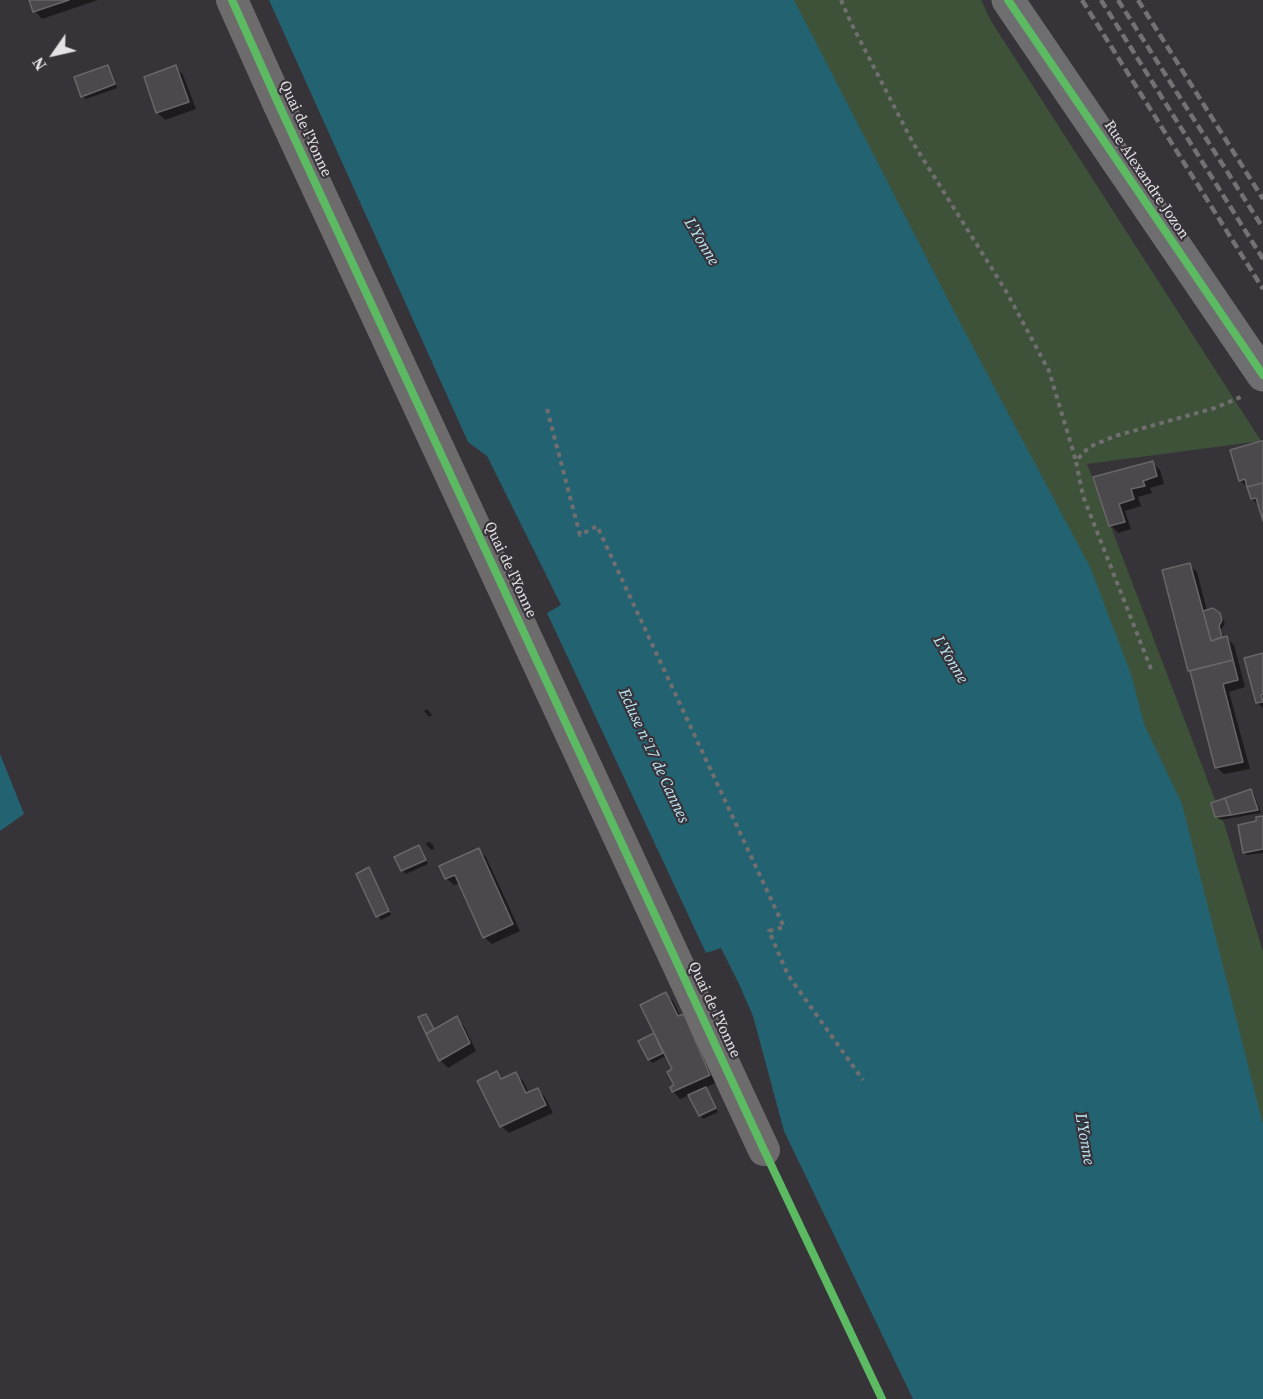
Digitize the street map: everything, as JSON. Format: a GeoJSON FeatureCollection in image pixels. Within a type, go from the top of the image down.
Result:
{"type":"FeatureCollection","features":[{"type":"Feature","properties":{"kind":"street","name":"Quai de l'Yonne"},"geometry":{"type":"LineString","coordinates":[[232,0],[764,1150]]}},
{"type":"Feature","properties":{"kind":"street","name":"Rue Alexandre Jozon"},"geometry":{"type":"LineString","coordinates":[[1008,0],[1253,386]]}},
{"type":"Feature","properties":{"kind":"path"},"geometry":{"type":"LineString","coordinates":[[841,0],[913,143],[1006,291],[1049,371],[1076,461],[1083,496],[1151,669]]}},
{"type":"Feature","properties":{"kind":"path"},"geometry":{"type":"LineString","coordinates":[[1076,461],[1089,447],[1115,436],[1215,408],[1253,386]]}},
{"type":"Feature","properties":{"kind":"path"},"geometry":{"type":"LineString","coordinates":[[547,409],[580,535],[597,526],[784,927],[769,931],[788,975],[863,1080]]}},
{"type":"Feature","properties":{"kind":"green space"},"geometry":{"type":"Polygon","coordinates":[[[788,0],[981,0],[991,21],[1261,441],[1087,464],[1225,826],[1263,952],[1263,1144],[788,0]]]}},
{"type":"Feature","properties":{"kind":"water"},"geometry":{"type":"Polygon","coordinates":[[[269,0],[794,0],[957,317],[1090,567],[1131,674],[1144,724],[1182,804],[1263,1124],[1263,1399],[913,1399],[784,1131],[753,1016],[739,984],[721,948],[706,953],[547,613],[561,605],[487,456],[468,442],[269,0]]]}},
{"type":"Feature","properties":{"kind":"water"},"geometry":{"type":"Polygon","coordinates":[[[0,754],[24,814],[0,831],[0,754]]]}},
{"type":"Feature","properties":{"kind":"building"},"geometry":{"type":"Polygon","coordinates":[[[29,0],[69,0],[33,12],[29,0]]]}},
{"type":"Feature","properties":{"kind":"building"},"geometry":{"type":"Polygon","coordinates":[[[108,65],[115,84],[81,97],[74,77],[108,65]]]}},
{"type":"Feature","properties":{"kind":"building"},"geometry":{"type":"Polygon","coordinates":[[[176,65],[189,102],[156,113],[144,77],[176,65]]]}},
{"type":"Feature","properties":{"kind":"building"},"geometry":{"type":"Polygon","coordinates":[[[1263,441],[1263,483],[1247,487],[1245,479],[1239,481],[1230,450],[1263,441]]]}},
{"type":"Feature","properties":{"kind":"building"},"geometry":{"type":"Polygon","coordinates":[[[1153,461],[1157,476],[1143,481],[1145,486],[1131,489],[1134,499],[1119,504],[1125,522],[1109,526],[1093,477],[1153,461]]]}},
{"type":"Feature","properties":{"kind":"building"},"geometry":{"type":"Polygon","coordinates":[[[1263,483],[1263,521],[1256,498],[1251,499],[1247,487],[1263,483]]]}},
{"type":"Feature","properties":{"kind":"building"},"geometry":{"type":"Polygon","coordinates":[[[1190,563],[1211,641],[1227,636],[1233,660],[1188,671],[1162,570],[1190,563]]]}},
{"type":"Feature","properties":{"kind":"building"},"geometry":{"type":"Polygon","coordinates":[[[1213,608],[1220,613],[1222,620],[1219,626],[1222,637],[1211,641],[1203,611],[1213,608]]]}},
{"type":"Feature","properties":{"kind":"building"},"geometry":{"type":"Polygon","coordinates":[[[1263,653],[1263,694],[1261,695],[1263,702],[1256,703],[1244,658],[1263,653]]]}},
{"type":"Feature","properties":{"kind":"building"},"geometry":{"type":"Polygon","coordinates":[[[1233,660],[1238,680],[1223,684],[1243,762],[1215,768],[1190,671],[1233,660]]]}},
{"type":"Feature","properties":{"kind":"building"},"geometry":{"type":"Polygon","coordinates":[[[1251,789],[1258,810],[1231,815],[1225,798],[1251,789]]]}},
{"type":"Feature","properties":{"kind":"building"},"geometry":{"type":"Polygon","coordinates":[[[1225,798],[1231,815],[1215,817],[1211,803],[1225,798]]]}},
{"type":"Feature","properties":{"kind":"building"},"geometry":{"type":"Polygon","coordinates":[[[1263,816],[1263,849],[1243,853],[1238,825],[1256,821],[1256,817],[1263,816]]]}},
{"type":"Feature","properties":{"kind":"building"},"geometry":{"type":"Polygon","coordinates":[[[419,845],[426,860],[401,871],[394,857],[419,845]]]}},
{"type":"Feature","properties":{"kind":"building"},"geometry":{"type":"Polygon","coordinates":[[[479,848],[513,924],[483,938],[455,875],[445,879],[439,866],[479,848]]]}},
{"type":"Feature","properties":{"kind":"building"},"geometry":{"type":"Polygon","coordinates":[[[369,867],[389,911],[376,917],[356,874],[369,867]]]}},
{"type":"Feature","properties":{"kind":"building"},"geometry":{"type":"Polygon","coordinates":[[[666,992],[678,1016],[684,1014],[710,1075],[672,1092],[670,1087],[674,1085],[667,1072],[672,1069],[640,1005],[666,992]]]}},
{"type":"Feature","properties":{"kind":"building"},"geometry":{"type":"Polygon","coordinates":[[[426,1014],[434,1029],[426,1034],[418,1017],[426,1014]]]}},
{"type":"Feature","properties":{"kind":"building"},"geometry":{"type":"Polygon","coordinates":[[[457,1016],[470,1043],[439,1061],[426,1034],[457,1016]]]}},
{"type":"Feature","properties":{"kind":"building"},"geometry":{"type":"Polygon","coordinates":[[[654,1033],[663,1053],[648,1060],[638,1041],[654,1033]]]}},
{"type":"Feature","properties":{"kind":"building"},"geometry":{"type":"Polygon","coordinates":[[[497,1071],[501,1079],[516,1072],[526,1093],[538,1088],[546,1105],[500,1127],[477,1081],[497,1071]]]}},
{"type":"Feature","properties":{"kind":"building"},"geometry":{"type":"Polygon","coordinates":[[[706,1087],[716,1108],[699,1116],[688,1095],[706,1087]]]}},
{"type":"Feature","properties":{"kind":"railway"},"geometry":{"type":"LineString","coordinates":[[1082,0],[1263,289]]}},
{"type":"Feature","properties":{"kind":"railway"},"geometry":{"type":"LineString","coordinates":[[1101,0],[1263,259]]}},
{"type":"Feature","properties":{"kind":"railway"},"geometry":{"type":"LineString","coordinates":[[1118,0],[1263,228]]}},
{"type":"Feature","properties":{"kind":"railway"},"geometry":{"type":"LineString","coordinates":[[1138,0],[1263,199]]}},
{"type":"Feature","properties":{"kind":"cycle path"},"geometry":{"type":"LineString","coordinates":[[232,0],[764,1150],[882,1399]]}},
{"type":"Feature","properties":{"kind":"cycle path"},"geometry":{"type":"LineString","coordinates":[[1008,0],[1263,375]]}},
{"type":"Feature","properties":{"kind":"water label","name":"L'Yonne"},"geometry":{"type":"Point","coordinates":[701,242]}},
{"type":"Feature","properties":{"kind":"water label","name":"L'Yonne"},"geometry":{"type":"Point","coordinates":[950,660]}},
{"type":"Feature","properties":{"kind":"water label","name":"Ecluse n°17 de Cannes"},"geometry":{"type":"Point","coordinates":[653,756]}},
{"type":"Feature","properties":{"kind":"water label","name":"L'Yonne"},"geometry":{"type":"Point","coordinates":[1084,1139]}}]}
